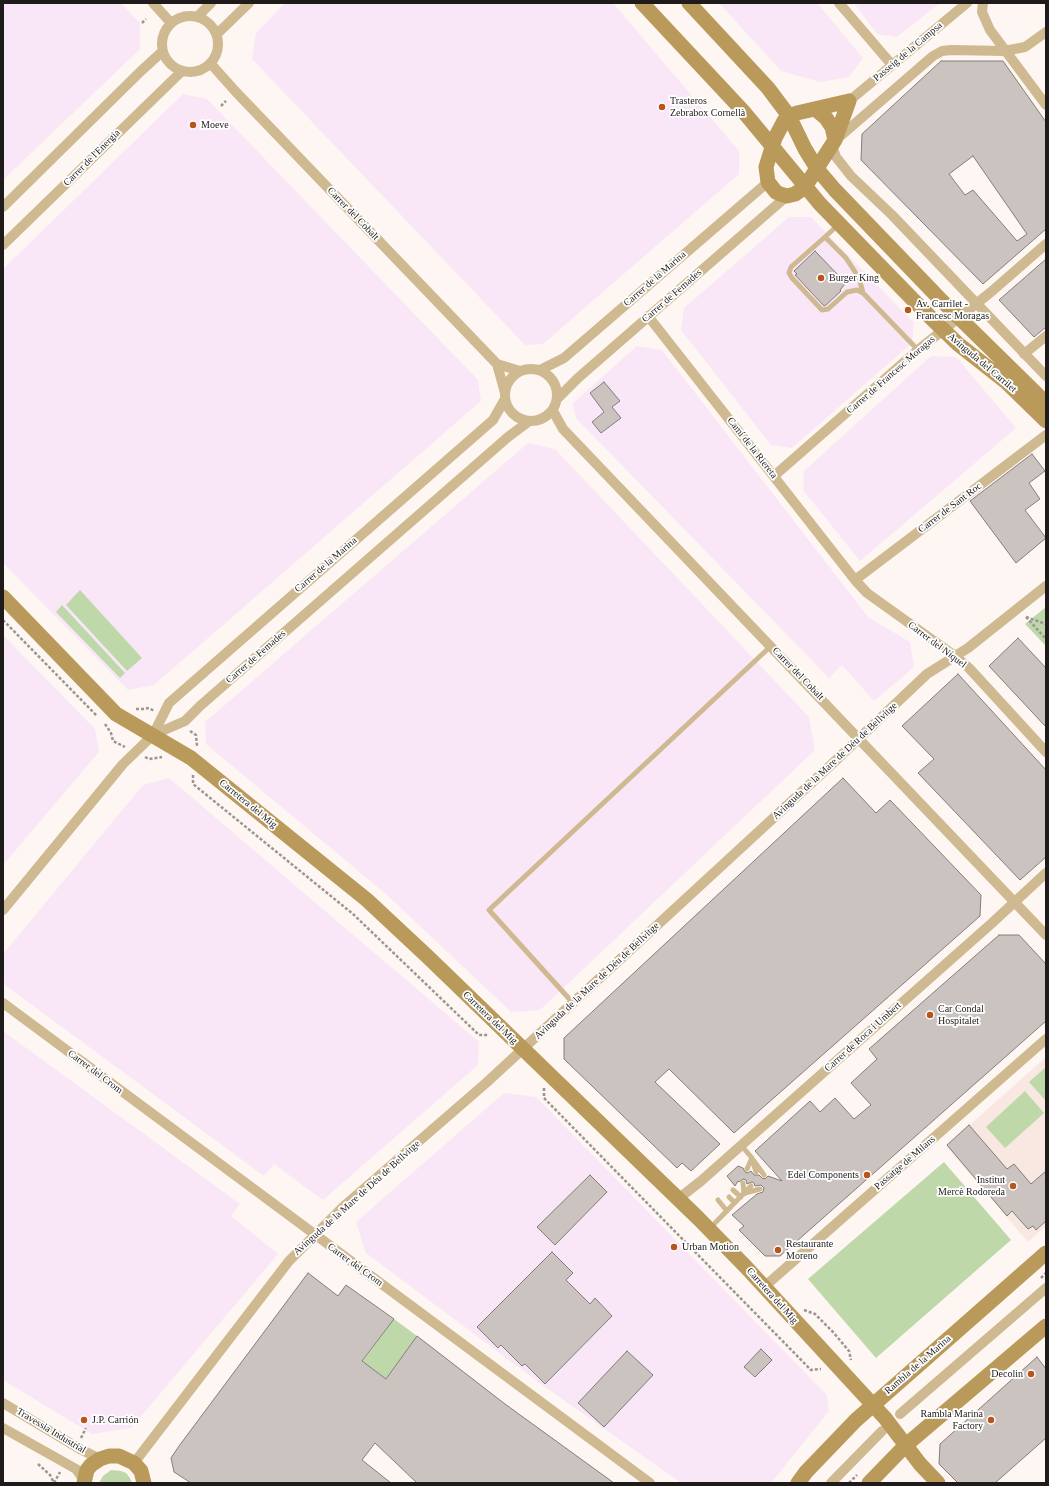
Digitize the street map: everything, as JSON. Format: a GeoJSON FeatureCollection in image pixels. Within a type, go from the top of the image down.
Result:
{"type":"FeatureCollection","features":[{"type":"Feature","properties":{"kind":"street"},"geometry":{"type":"LineString","coordinates":[[153,3],[171,23]]}},
{"type":"Feature","properties":{"kind":"street"},"geometry":{"type":"LineString","coordinates":[[198,16],[211,3]]}},
{"type":"Feature","properties":{"kind":"street"},"geometry":{"type":"LineString","coordinates":[[217,34],[249,3]]}},
{"type":"Feature","properties":{"kind":"street","name":"Avinguda del Carrilet"},"geometry":{"type":"LineString","coordinates":[[642,3],[739,107],[788,164],[805,187],[840,224],[958,344],[1005,381],[1046,421]]}},
{"type":"Feature","properties":{"kind":"street","name":"Avinguda del Carrilet"},"geometry":{"type":"LineString","coordinates":[[689,3],[768,88],[789,116],[805,150],[818,170],[835,190],[959,317],[1046,403]]}},
{"type":"Feature","properties":{"kind":"street"},"geometry":{"type":"LineString","coordinates":[[839,3],[892,65]]}},
{"type":"Feature","properties":{"kind":"street","name":"Passeig de la Campsa"},"geometry":{"type":"LineString","coordinates":[[849,101],[967,3]]}},
{"type":"Feature","properties":{"kind":"street"},"geometry":{"type":"LineString","coordinates":[[984,3],[982,12],[990,30],[1046,105]]}},
{"type":"Feature","properties":{"kind":"street"},"geometry":{"type":"LineString","coordinates":[[198,16],[210,24],[217,34],[218,50],[211,64],[201,70],[194,72],[182,71],[169,62],[163,52],[162,42],[164,32],[171,23],[180,17],[198,16]]}},
{"type":"Feature","properties":{"kind":"street"},"geometry":{"type":"LineString","coordinates":[[834,143],[933,56],[942,51],[1004,50],[1025,47],[1046,32]]}},
{"type":"Feature","properties":{"kind":"street"},"geometry":{"type":"LineString","coordinates":[[3,207],[163,52]]}},
{"type":"Feature","properties":{"kind":"street","name":"Carrer del Cobalt"},"geometry":{"type":"LineString","coordinates":[[211,64],[241,98],[497,364],[520,371]]}},
{"type":"Feature","properties":{"kind":"street","name":"Carrer de l'Energia"},"geometry":{"type":"LineString","coordinates":[[3,245],[182,71]]}},
{"type":"Feature","properties":{"kind":"street"},"geometry":{"type":"LineString","coordinates":[[849,101],[834,143],[818,170],[805,187],[795,194],[787,196],[776,192],[768,182],[766,167],[784,121],[789,116],[797,113],[849,101]]}},
{"type":"Feature","properties":{"kind":"street"},"geometry":{"type":"LineString","coordinates":[[815,109],[826,118],[832,127],[836,157],[844,167],[1046,376]]}},
{"type":"Feature","properties":{"kind":"street","name":"Carrer de la Marina"},"geometry":{"type":"LineString","coordinates":[[540,370],[564,358],[768,182]]}},
{"type":"Feature","properties":{"kind":"street","name":"Carrer de Femades"},"geometry":{"type":"LineString","coordinates":[[558,398],[578,378],[648,316],[787,196]]}},
{"type":"Feature","properties":{"kind":"street","name":"Carrer de Francesc Moragas"},"geometry":{"type":"LineString","coordinates":[[774,476],[918,350],[976,304],[1046,244]]}},
{"type":"Feature","properties":{"kind":"street","name":"Camí de la Riereta"},"geometry":{"type":"LineString","coordinates":[[648,316],[855,580]]}},
{"type":"Feature","properties":{"kind":"street"},"geometry":{"type":"LineString","coordinates":[[1024,354],[1046,336]]}},
{"type":"Feature","properties":{"kind":"street","name":"Carrer del Cobalt"},"geometry":{"type":"LineString","coordinates":[[497,364],[505,396]]}},
{"type":"Feature","properties":{"kind":"street"},"geometry":{"type":"LineString","coordinates":[[527,369],[540,370],[555,384],[558,398],[553,411],[542,420],[528,422],[516,417],[507,406],[505,396],[510,380],[520,371],[527,369]]}},
{"type":"Feature","properties":{"kind":"street","name":"Carrer de la Marina"},"geometry":{"type":"LineString","coordinates":[[153,735],[169,703],[493,420],[505,396]]}},
{"type":"Feature","properties":{"kind":"street","name":"Carrer del Cobalt"},"geometry":{"type":"LineString","coordinates":[[553,411],[563,429],[1046,935]]}},
{"type":"Feature","properties":{"kind":"street","name":"Carrer de Femades"},"geometry":{"type":"LineString","coordinates":[[3,910],[123,764],[153,735],[185,721],[502,442],[528,422]]}},
{"type":"Feature","properties":{"kind":"street","name":"Carrer de Sant Roc"},"geometry":{"type":"LineString","coordinates":[[855,580],[1046,435]]}},
{"type":"Feature","properties":{"kind":"street","name":"Carrer del Níquel"},"geometry":{"type":"LineString","coordinates":[[855,580],[867,593],[955,656],[969,668],[1046,752]]}},
{"type":"Feature","properties":{"kind":"street","name":"Avinguda de la Mare de Déu de Bellvitge"},"geometry":{"type":"LineString","coordinates":[[134,1462],[288,1261],[343,1208],[523,1049],[859,738],[926,674],[968,648],[1046,586]]}},
{"type":"Feature","properties":{"kind":"street","name":"Carretera del Mig"},"geometry":{"type":"LineString","coordinates":[[3,597],[116,714],[191,758],[367,900],[678,1199],[745,1266],[873,1404],[920,1464],[938,1483]]}},
{"type":"Feature","properties":{"kind":"street","name":"Carrer de Roca i Umbert"},"geometry":{"type":"LineString","coordinates":[[678,1199],[741,1145],[1046,873]]}},
{"type":"Feature","properties":{"kind":"street","name":"Carrer del Crom"},"geometry":{"type":"LineString","coordinates":[[3,1003],[650,1483]]}},
{"type":"Feature","properties":{"kind":"street","name":"Passatge de Milans"},"geometry":{"type":"LineString","coordinates":[[764,1288],[1046,1039]]}},
{"type":"Feature","properties":{"kind":"street","name":"Rambla de la Marina"},"geometry":{"type":"LineString","coordinates":[[798,1483],[806,1472],[873,1404],[1046,1253]]}},
{"type":"Feature","properties":{"kind":"street"},"geometry":{"type":"LineString","coordinates":[[900,1414],[1046,1288]]}},
{"type":"Feature","properties":{"kind":"street"},"geometry":{"type":"LineString","coordinates":[[869,1483],[906,1445],[1046,1326]]}},
{"type":"Feature","properties":{"kind":"street","name":"Travessia Industrial"},"geometry":{"type":"LineString","coordinates":[[3,1402],[80,1449],[100,1459]]}},
{"type":"Feature","properties":{"kind":"street","name":"Travessia Industrial"},"geometry":{"type":"LineString","coordinates":[[3,1428],[76,1470],[84,1482]]}},
{"type":"Feature","properties":{"kind":"street"},"geometry":{"type":"LineString","coordinates":[[831,1483],[882,1431]]}},
{"type":"Feature","properties":{"kind":"street"},"geometry":{"type":"LineString","coordinates":[[84,1482],[91,1465],[100,1459],[109,1456],[119,1456],[134,1462],[141,1471],[145,1483]]}},
{"type":"Feature","properties":{"kind":"lane"},"geometry":{"type":"LineString","coordinates":[[840,224],[791,267],[789,273],[792,278],[822,310],[828,309],[847,292],[857,290],[863,293],[918,350]]}},
{"type":"Feature","properties":{"kind":"lane"},"geometry":{"type":"LineString","coordinates":[[825,237],[846,258],[860,278],[863,293]]}},
{"type":"Feature","properties":{"kind":"lane"},"geometry":{"type":"LineString","coordinates":[[573,1003],[489,910],[771,646]]}},
{"type":"Feature","properties":{"kind":"lane"},"geometry":{"type":"LineString","coordinates":[[741,1145],[752,1158],[758,1173],[752,1158]]}},
{"type":"Feature","properties":{"kind":"lane"},"geometry":{"type":"LineString","coordinates":[[747,1169],[752,1158]]}},
{"type":"Feature","properties":{"kind":"lane"},"geometry":{"type":"LineString","coordinates":[[715,1223],[751,1186],[742,1195]]}},
{"type":"Feature","properties":{"kind":"lane"},"geometry":{"type":"LineString","coordinates":[[733,1190],[742,1195]]}},
{"type":"Feature","properties":{"kind":"lane"},"geometry":{"type":"LineString","coordinates":[[729,1197],[734,1202]]}},
{"type":"Feature","properties":{"kind":"lane"},"geometry":{"type":"LineString","coordinates":[[718,1200],[727,1211]]}},
{"type":"Feature","properties":{"kind":"path"},"geometry":{"type":"LineString","coordinates":[[142,23],[146,19]]}},
{"type":"Feature","properties":{"kind":"path"},"geometry":{"type":"LineString","coordinates":[[221,106],[226,101]]}},
{"type":"Feature","properties":{"kind":"path"},"geometry":{"type":"LineString","coordinates":[[1046,624],[1026,617],[1046,639]]}},
{"type":"Feature","properties":{"kind":"path"},"geometry":{"type":"LineString","coordinates":[[3,620],[99,718]]}},
{"type":"Feature","properties":{"kind":"path"},"geometry":{"type":"LineString","coordinates":[[104,723],[112,733],[112,741],[131,750]]}},
{"type":"Feature","properties":{"kind":"path"},"geometry":{"type":"LineString","coordinates":[[143,756],[149,759],[165,757]]}},
{"type":"Feature","properties":{"kind":"path"},"geometry":{"type":"LineString","coordinates":[[188,771],[193,775],[193,784],[353,914],[479,1035],[487,1034],[491,1038]]}},
{"type":"Feature","properties":{"kind":"path"},"geometry":{"type":"LineString","coordinates":[[541,1085],[545,1089],[544,1098],[719,1274],[811,1370],[824,1368]]}},
{"type":"Feature","properties":{"kind":"path"},"geometry":{"type":"LineString","coordinates":[[78,1441],[86,1428]]}},
{"type":"Feature","properties":{"kind":"path"},"geometry":{"type":"LineString","coordinates":[[38,1464],[50,1475],[54,1483]]}},
{"type":"Feature","properties":{"kind":"path"},"geometry":{"type":"LineString","coordinates":[[54,1483],[62,1469]]}},
{"type":"Feature","properties":{"kind":"shaded area"},"geometry":{"type":"Polygon","coordinates":[[[3,3],[121,3],[140,23],[140,49],[3,180],[3,3]]]}},
{"type":"Feature","properties":{"kind":"shaded area"},"geometry":{"type":"Polygon","coordinates":[[[285,3],[613,3],[739,151],[739,174],[543,344],[525,345],[252,59],[256,33],[285,3]]]}},
{"type":"Feature","properties":{"kind":"shaded area"},"geometry":{"type":"Polygon","coordinates":[[[719,3],[817,3],[863,58],[849,77],[821,82],[781,71],[719,3]]]}},
{"type":"Feature","properties":{"kind":"shaded area"},"geometry":{"type":"Polygon","coordinates":[[[854,3],[940,3],[897,37],[877,34],[854,3]]]}},
{"type":"Feature","properties":{"kind":"shaded area"},"geometry":{"type":"Polygon","coordinates":[[[183,94],[207,99],[478,380],[481,401],[154,685],[128,690],[3,563],[3,269],[183,94]]]}},
{"type":"Feature","properties":{"kind":"shaded area"},"geometry":{"type":"Polygon","coordinates":[[[789,217],[811,217],[914,323],[912,343],[792,448],[771,445],[681,330],[684,308],[789,217]]]}},
{"type":"Feature","properties":{"kind":"shaded area"},"geometry":{"type":"Polygon","coordinates":[[[637,346],[662,350],[868,617],[910,642],[914,667],[874,701],[842,665],[829,678],[576,418],[573,403],[637,346]]]}},
{"type":"Feature","properties":{"kind":"shaded area"},"geometry":{"type":"Polygon","coordinates":[[[931,356],[956,357],[1016,428],[860,561],[803,490],[804,471],[931,356]]]}},
{"type":"Feature","properties":{"kind":"shaded area"},"geometry":{"type":"Polygon","coordinates":[[[528,443],[555,449],[809,717],[815,750],[540,1010],[511,1012],[387,895],[206,744],[205,722],[528,443]]]}},
{"type":"Feature","properties":{"kind":"shaded area"},"geometry":{"type":"Polygon","coordinates":[[[3,635],[95,729],[99,752],[3,865],[3,635]]]}},
{"type":"Feature","properties":{"kind":"shaded area"},"geometry":{"type":"Polygon","coordinates":[[[169,778],[479,1042],[478,1065],[323,1200],[274,1164],[264,1176],[5,985],[3,973],[3,954],[143,785],[169,778]]]}},
{"type":"Feature","properties":{"kind":"shaded area"},"geometry":{"type":"Polygon","coordinates":[[[3,1031],[240,1204],[231,1216],[278,1254],[131,1428],[92,1434],[3,1380],[3,1031]]]}},
{"type":"Feature","properties":{"kind":"shaded area","name":"Institut Mercè Rodoreda"},"geometry":{"type":"Polygon","coordinates":[[[1046,1057],[1046,1226],[1028,1242],[946,1146],[1046,1057]]]}},
{"type":"Feature","properties":{"kind":"shaded area"},"geometry":{"type":"Polygon","coordinates":[[[504,1093],[536,1097],[827,1395],[829,1411],[771,1483],[681,1483],[541,1384],[366,1253],[356,1222],[504,1093]]]}},
{"type":"Feature","properties":{"kind":"green space"},"geometry":{"type":"Polygon","coordinates":[[[80,590],[142,658],[127,671],[66,605],[80,590]]]}},
{"type":"Feature","properties":{"kind":"green space"},"geometry":{"type":"Polygon","coordinates":[[[62,605],[125,673],[120,678],[56,612],[62,605]]]}},
{"type":"Feature","properties":{"kind":"green space"},"geometry":{"type":"Polygon","coordinates":[[[1046,607],[1046,646],[1025,624],[1046,607]]]}},
{"type":"Feature","properties":{"kind":"green space"},"geometry":{"type":"Polygon","coordinates":[[[1046,1067],[1046,1101],[1029,1082],[1046,1067]]]}},
{"type":"Feature","properties":{"kind":"green space"},"geometry":{"type":"Polygon","coordinates":[[[1025,1091],[1044,1113],[1005,1148],[986,1127],[1025,1091]]]}},
{"type":"Feature","properties":{"kind":"green space"},"geometry":{"type":"Polygon","coordinates":[[[944,1162],[1011,1240],[876,1358],[808,1279],[944,1162]]]}},
{"type":"Feature","properties":{"kind":"green space"},"geometry":{"type":"Polygon","coordinates":[[[394,1319],[417,1336],[386,1379],[356,1370],[394,1319]]]}},
{"type":"Feature","properties":{"kind":"green space"},"geometry":{"type":"Polygon","coordinates":[[[111,1470],[126,1473],[132,1483],[99,1483],[103,1476],[111,1470]]]}},
{"type":"Feature","properties":{"kind":"building"},"geometry":{"type":"Polygon","coordinates":[[[941,61],[1003,61],[1046,122],[1046,229],[983,284],[861,160],[862,134],[941,61]],[[973,156],[949,174],[965,195],[973,190],[1017,241],[1027,234],[973,156]]]}},
{"type":"Feature","properties":{"kind":"building","name":"Burger King"},"geometry":{"type":"Polygon","coordinates":[[[815,251],[845,284],[840,290],[841,291],[824,306],[795,275],[797,274],[794,271],[815,251]]]}},
{"type":"Feature","properties":{"kind":"building"},"geometry":{"type":"Polygon","coordinates":[[[1046,259],[1046,327],[1034,337],[999,300],[1046,259]]]}},
{"type":"Feature","properties":{"kind":"building"},"geometry":{"type":"Polygon","coordinates":[[[604,382],[620,401],[612,407],[621,418],[601,433],[592,422],[604,412],[590,393],[604,382]]]}},
{"type":"Feature","properties":{"kind":"building"},"geometry":{"type":"Polygon","coordinates":[[[1032,454],[1045,471],[1029,483],[1040,499],[1025,510],[1046,538],[1016,563],[970,501],[1032,454]]]}},
{"type":"Feature","properties":{"kind":"building"},"geometry":{"type":"Polygon","coordinates":[[[1018,638],[1046,668],[1046,727],[989,666],[1018,638]]]}},
{"type":"Feature","properties":{"kind":"building"},"geometry":{"type":"Polygon","coordinates":[[[958,674],[1046,770],[1046,857],[1020,880],[918,773],[934,759],[902,726],[958,674]]]}},
{"type":"Feature","properties":{"kind":"building"},"geometry":{"type":"Polygon","coordinates":[[[843,778],[876,813],[890,800],[981,895],[980,916],[734,1133],[669,1069],[655,1082],[720,1144],[691,1171],[682,1163],[677,1168],[564,1059],[564,1038],[843,778]]]}},
{"type":"Feature","properties":{"kind":"building"},"geometry":{"type":"Polygon","coordinates":[[[999,935],[1019,935],[1046,964],[1046,1021],[780,1256],[765,1256],[739,1230],[744,1226],[732,1215],[757,1194],[763,1192],[764,1188],[761,1185],[755,1186],[752,1182],[747,1184],[746,1180],[743,1179],[739,1182],[738,1181],[735,1186],[727,1176],[738,1166],[743,1168],[745,1172],[748,1173],[751,1171],[754,1175],[759,1175],[763,1179],[768,1176],[782,1181],[755,1151],[810,1101],[820,1112],[835,1098],[854,1119],[871,1105],[851,1083],[877,1059],[869,1049],[999,935]]]}},
{"type":"Feature","properties":{"kind":"building"},"geometry":{"type":"Polygon","coordinates":[[[969,1125],[1007,1169],[1014,1164],[1031,1184],[1046,1171],[1046,1221],[1036,1230],[1033,1226],[1028,1229],[1012,1211],[1007,1216],[947,1145],[969,1125]]]}},
{"type":"Feature","properties":{"kind":"building"},"geometry":{"type":"Polygon","coordinates":[[[590,1175],[607,1192],[555,1245],[537,1227],[590,1175]]]}},
{"type":"Feature","properties":{"kind":"building"},"geometry":{"type":"Polygon","coordinates":[[[552,1252],[573,1273],[566,1280],[590,1304],[595,1298],[612,1316],[545,1384],[525,1364],[522,1366],[501,1345],[498,1348],[477,1327],[552,1252]]]}},
{"type":"Feature","properties":{"kind":"building"},"geometry":{"type":"Polygon","coordinates":[[[308,1273],[338,1296],[346,1285],[394,1319],[362,1361],[386,1379],[417,1336],[505,1404],[614,1483],[417,1483],[375,1443],[362,1460],[391,1483],[191,1483],[174,1472],[171,1458],[179,1446],[308,1273]]]}},
{"type":"Feature","properties":{"kind":"building"},"geometry":{"type":"Polygon","coordinates":[[[761,1349],[772,1360],[755,1377],[744,1367],[761,1349]]]}},
{"type":"Feature","properties":{"kind":"building"},"geometry":{"type":"Polygon","coordinates":[[[627,1351],[653,1375],[604,1427],[578,1403],[627,1351]]]}},
{"type":"Feature","properties":{"kind":"building","name":"Rambla Marina Factory"},"geometry":{"type":"Polygon","coordinates":[[[1037,1357],[1046,1369],[1046,1438],[995,1483],[958,1483],[939,1464],[940,1444],[1037,1357]]]}},
{"type":"Feature","properties":{"kind":"place","name":"Trasteros Zebrabox Cornellà"},"geometry":{"type":"Point","coordinates":[662,107]}},
{"type":"Feature","properties":{"kind":"place","name":"Moeve"},"geometry":{"type":"Point","coordinates":[193,125]}},
{"type":"Feature","properties":{"kind":"place","name":"Burger King"},"geometry":{"type":"Point","coordinates":[821,278]}},
{"type":"Feature","properties":{"kind":"place","name":"Av. Carrilet - Francesc Moragas"},"geometry":{"type":"Point","coordinates":[908,310]}},
{"type":"Feature","properties":{"kind":"place","name":"Car Condal Hospitalet"},"geometry":{"type":"Point","coordinates":[930,1015]}},
{"type":"Feature","properties":{"kind":"place","name":"Edel Components"},"geometry":{"type":"Point","coordinates":[867,1175]}},
{"type":"Feature","properties":{"kind":"place","name":"Institut Mercè Rodoreda"},"geometry":{"type":"Point","coordinates":[1013,1186]}},
{"type":"Feature","properties":{"kind":"place","name":"Urban Motion"},"geometry":{"type":"Point","coordinates":[674,1247]}},
{"type":"Feature","properties":{"kind":"place","name":"Restaurante Moreno"},"geometry":{"type":"Point","coordinates":[778,1250]}},
{"type":"Feature","properties":{"kind":"place","name":"Decolin"},"geometry":{"type":"Point","coordinates":[1031,1374]}},
{"type":"Feature","properties":{"kind":"place","name":"J.P. Carrión"},"geometry":{"type":"Point","coordinates":[84,1420]}},
{"type":"Feature","properties":{"kind":"place","name":"Rambla Marina Factory"},"geometry":{"type":"Point","coordinates":[991,1420]}}]}
